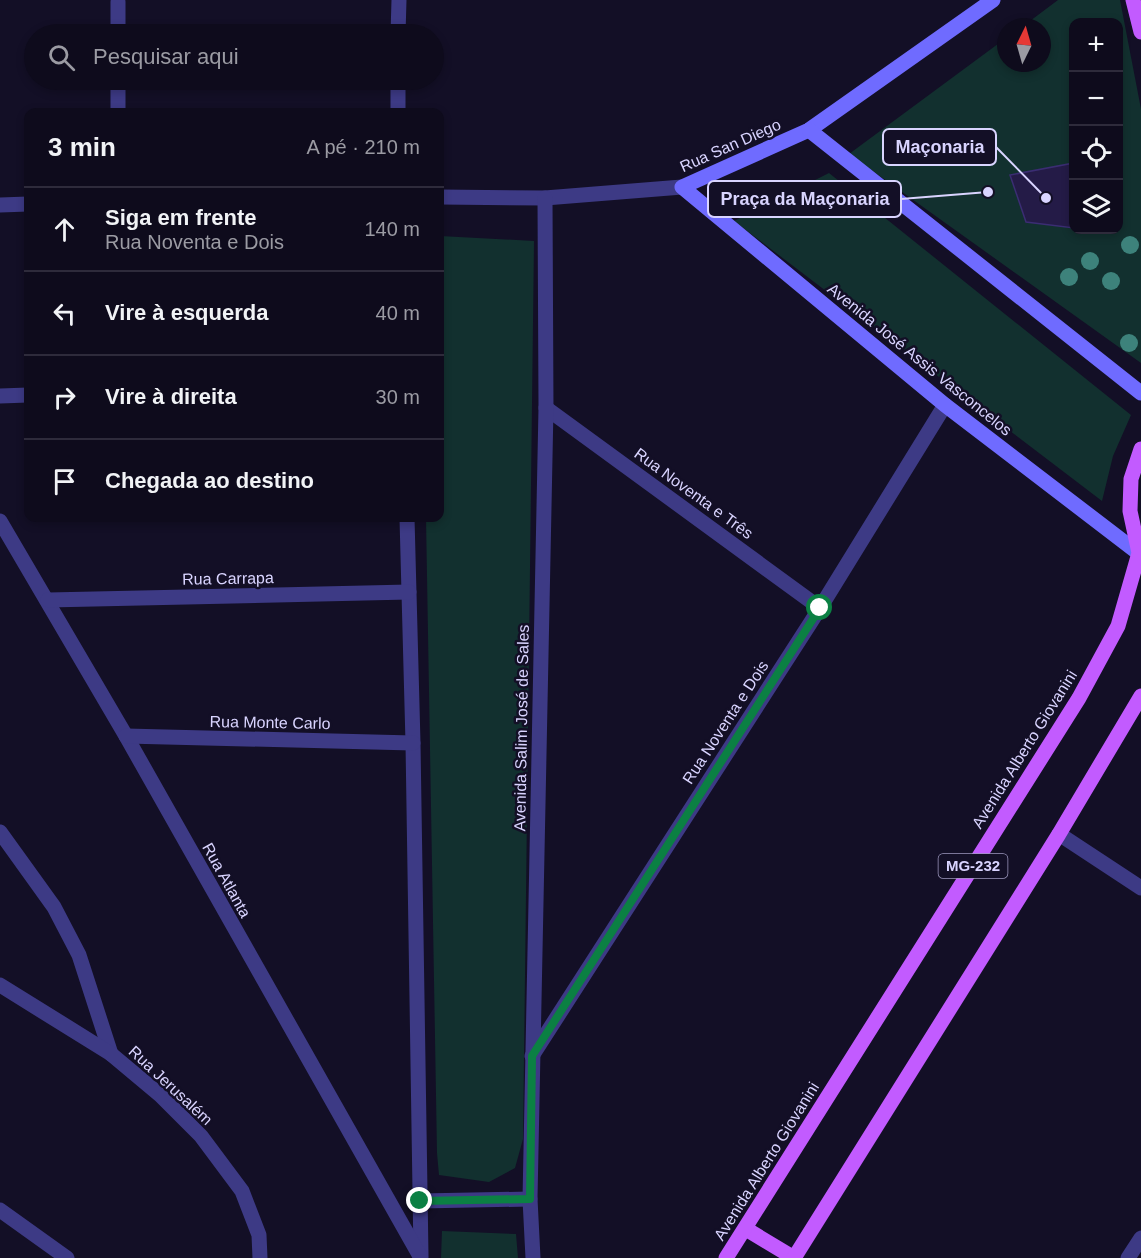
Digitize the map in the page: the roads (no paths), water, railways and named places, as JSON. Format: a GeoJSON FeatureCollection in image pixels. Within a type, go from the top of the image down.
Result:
{"type":"FeatureCollection","features":[{"type":"Feature","properties":{"kind":"main road"},"geometry":{"type":"LineString","coordinates":[[1133,0],[1141,32]]}},
{"type":"Feature","properties":{"kind":"main road","name":"Avenida Alberto Giovanini"},"geometry":{"type":"LineString","coordinates":[[726,1258],[1079,698],[1118,626],[1140,554],[1130,511],[1131,479],[1141,449]]}},
{"type":"Feature","properties":{"kind":"main road","name":"MG-232"},"geometry":{"type":"LineString","coordinates":[[794,1258],[1059,834],[1141,696]]}},
{"type":"Feature","properties":{"kind":"main road"},"geometry":{"type":"LineString","coordinates":[[746,1229],[794,1258]]}},
{"type":"Feature","properties":{"kind":"street"},"geometry":{"type":"LineString","coordinates":[[398,24],[399,0]]}},
{"type":"Feature","properties":{"kind":"street","name":"Rua San Diego"},"geometry":{"type":"LineString","coordinates":[[444,197],[546,198],[682,187],[809,130],[993,0]]}},
{"type":"Feature","properties":{"kind":"street"},"geometry":{"type":"LineString","coordinates":[[118,2],[118,24]]}},
{"type":"Feature","properties":{"kind":"street"},"geometry":{"type":"LineString","coordinates":[[118,90],[118,108]]}},
{"type":"Feature","properties":{"kind":"street"},"geometry":{"type":"LineString","coordinates":[[398,90],[398,108]]}},
{"type":"Feature","properties":{"kind":"street"},"geometry":{"type":"LineString","coordinates":[[809,130],[1141,393]]}},
{"type":"Feature","properties":{"kind":"street","name":"Avenida José Assis Vasconcelos"},"geometry":{"type":"LineString","coordinates":[[682,187],[945,405],[1140,554]]}},
{"type":"Feature","properties":{"kind":"street","name":"Avenida Salim José de Sales"},"geometry":{"type":"LineString","coordinates":[[532,1258],[530,1199],[546,408],[546,198]]}},
{"type":"Feature","properties":{"kind":"street"},"geometry":{"type":"LineString","coordinates":[[0,205],[24,204]]}},
{"type":"Feature","properties":{"kind":"street"},"geometry":{"type":"LineString","coordinates":[[0,396],[24,395]]}},
{"type":"Feature","properties":{"kind":"street","name":"Rua Noventa e Dois"},"geometry":{"type":"LineString","coordinates":[[532,1056],[820,608],[945,405]]}},
{"type":"Feature","properties":{"kind":"street","name":"Rua Noventa e Três"},"geometry":{"type":"LineString","coordinates":[[546,408],[820,608]]}},
{"type":"Feature","properties":{"kind":"street","name":"Rua Atlanta"},"geometry":{"type":"LineString","coordinates":[[0,521],[126,736],[421,1258]]}},
{"type":"Feature","properties":{"kind":"street"},"geometry":{"type":"LineString","coordinates":[[407,522],[421,1258]]}},
{"type":"Feature","properties":{"kind":"street","name":"Rua Carrapa"},"geometry":{"type":"LineString","coordinates":[[48,600],[409,591]]}},
{"type":"Feature","properties":{"kind":"street","name":"Rua Monte Carlo"},"geometry":{"type":"LineString","coordinates":[[126,736],[413,743]]}},
{"type":"Feature","properties":{"kind":"street"},"geometry":{"type":"LineString","coordinates":[[0,832],[54,907],[79,955],[111,1054]]}},
{"type":"Feature","properties":{"kind":"street"},"geometry":{"type":"LineString","coordinates":[[1059,834],[1141,888]]}},
{"type":"Feature","properties":{"kind":"street","name":"Rua Jerusalém"},"geometry":{"type":"LineString","coordinates":[[0,985],[111,1054],[160,1095],[201,1136],[242,1191],[259,1235],[260,1258]]}},
{"type":"Feature","properties":{"kind":"street"},"geometry":{"type":"LineString","coordinates":[[420,1201],[530,1199]]}},
{"type":"Feature","properties":{"kind":"street"},"geometry":{"type":"LineString","coordinates":[[0,1210],[67,1258]]}},
{"type":"Feature","properties":{"kind":"street"},"geometry":{"type":"LineString","coordinates":[[1128,1258],[1141,1238]]}},
{"type":"Feature","properties":{"kind":"place","name":"Praça da Maçonaria"},"geometry":{"type":"Point","coordinates":[988,192]}},
{"type":"Feature","properties":{"kind":"place","name":"Maçonaria"},"geometry":{"type":"Point","coordinates":[1046,198]}}]}
